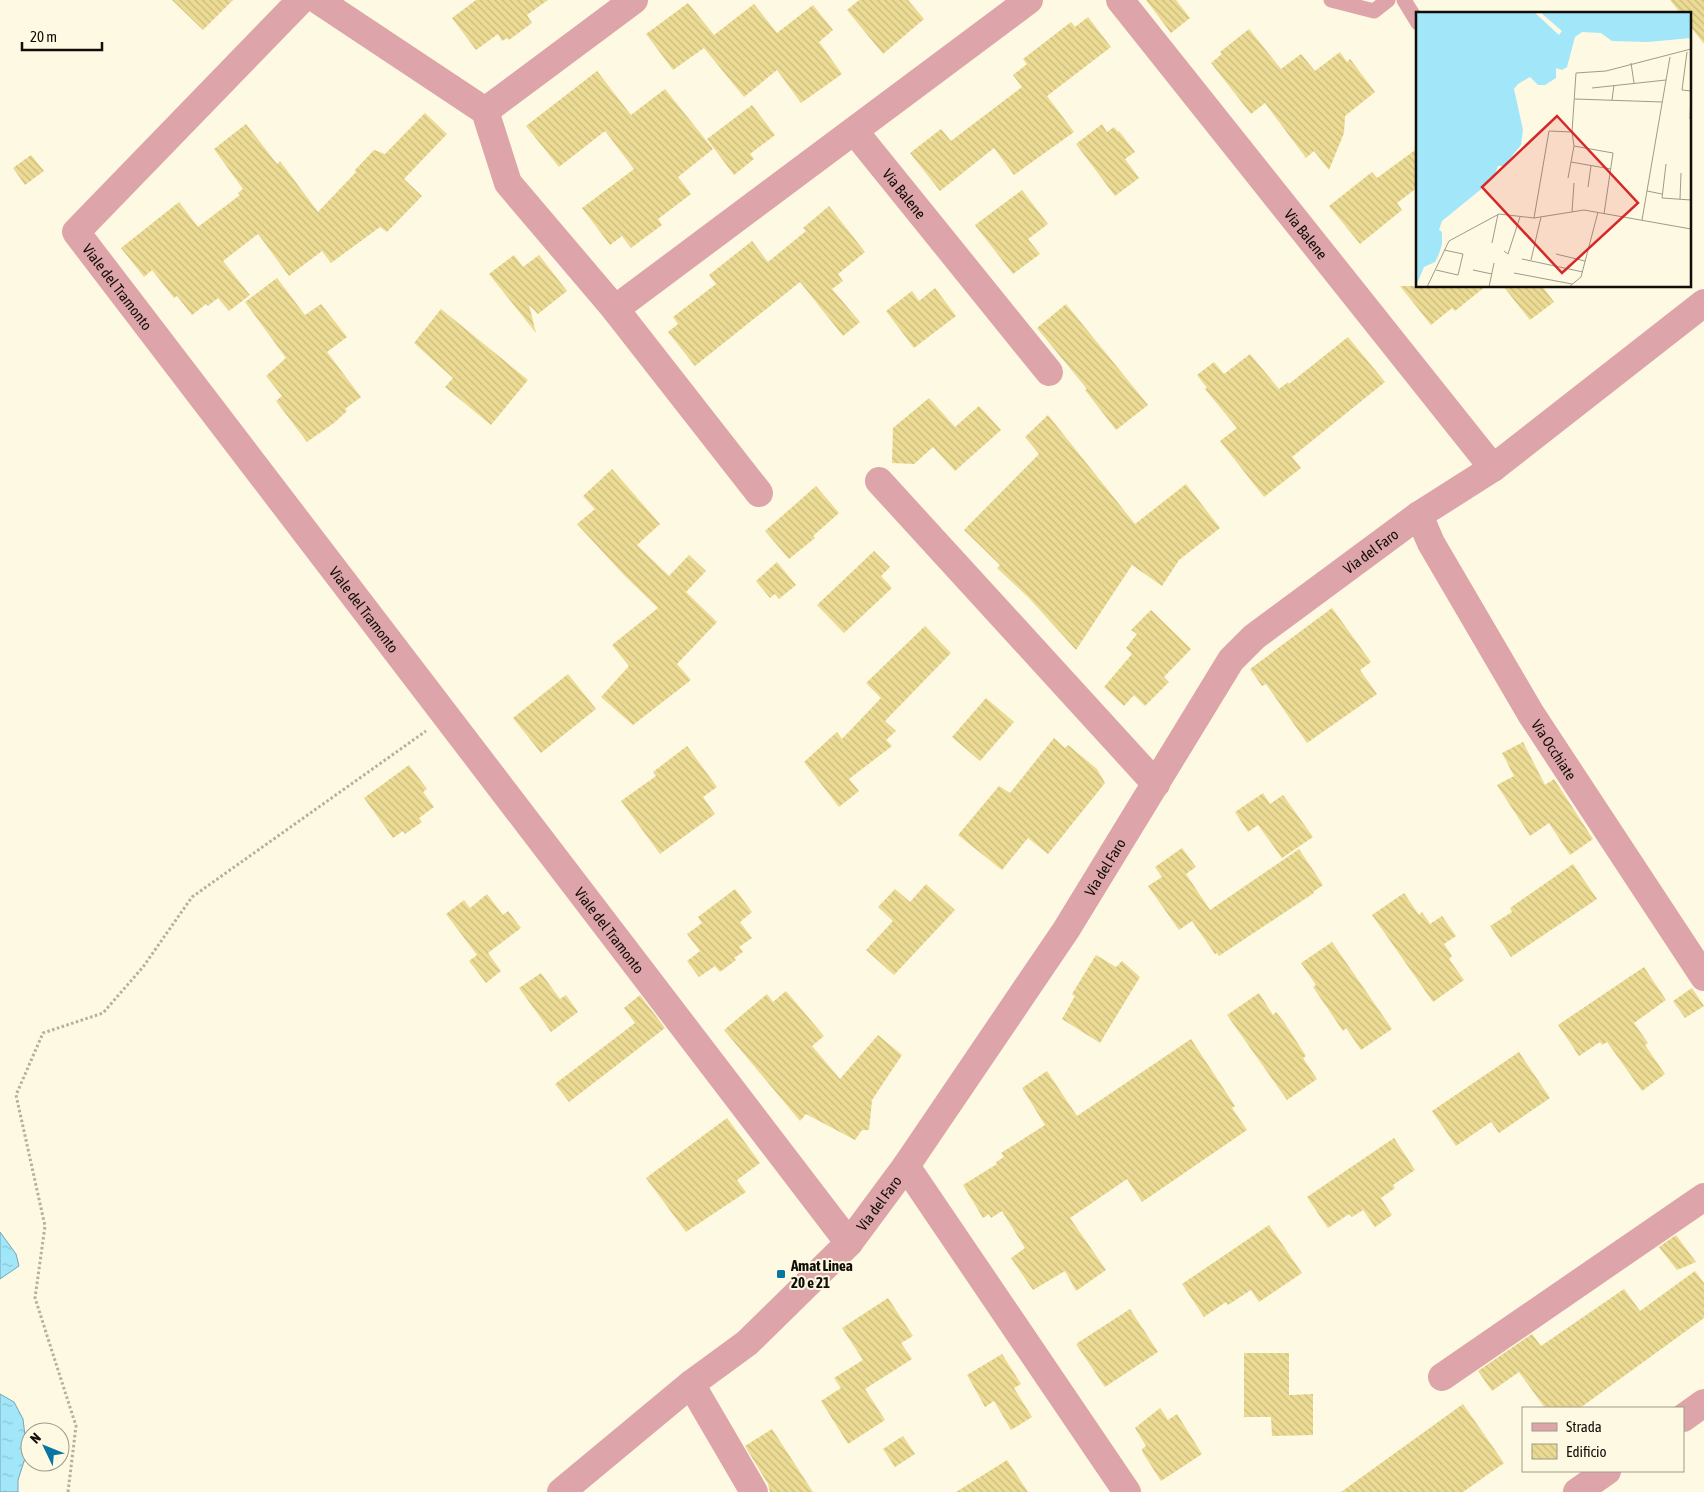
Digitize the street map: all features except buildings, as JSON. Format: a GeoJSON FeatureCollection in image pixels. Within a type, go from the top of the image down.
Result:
{"type":"FeatureCollection","features":[{"type":"Feature","properties":{"kind":"street","name":"Viale del Tramonto"},"geometry":{"type":"LineString","coordinates":[[301,0],[76,232],[849,1243]]}},
{"type":"Feature","properties":{"kind":"street"},"geometry":{"type":"LineString","coordinates":[[318,0],[485,111],[508,184],[615,309],[759,493]]}},
{"type":"Feature","properties":{"kind":"street"},"geometry":{"type":"LineString","coordinates":[[485,111],[634,0]]}},
{"type":"Feature","properties":{"kind":"street"},"geometry":{"type":"LineString","coordinates":[[615,309],[855,132],[1029,0]]}},
{"type":"Feature","properties":{"kind":"street","name":"Via Balene"},"geometry":{"type":"LineString","coordinates":[[1120,0],[1493,468]]}},
{"type":"Feature","properties":{"kind":"street","name":"Via Balene"},"geometry":{"type":"LineString","coordinates":[[855,132],[1049,372]]}},
{"type":"Feature","properties":{"kind":"street","name":"Via del Faro"},"geometry":{"type":"LineString","coordinates":[[561,1492],[691,1384],[748,1343],[849,1243],[906,1166],[1066,930],[1231,660],[1254,637],[1419,515],[1493,468],[1704,303]]}},
{"type":"Feature","properties":{"kind":"street"},"geometry":{"type":"LineString","coordinates":[[879,482],[1156,784]]}},
{"type":"Feature","properties":{"kind":"street","name":"Via Occhiate"},"geometry":{"type":"LineString","coordinates":[[1419,515],[1431,543],[1531,714],[1704,977]]}},
{"type":"Feature","properties":{"kind":"street"},"geometry":{"type":"LineString","coordinates":[[906,1166],[1127,1492]]}},
{"type":"Feature","properties":{"kind":"street"},"geometry":{"type":"LineString","coordinates":[[1442,1377],[1704,1197]]}},
{"type":"Feature","properties":{"kind":"street"},"geometry":{"type":"LineString","coordinates":[[691,1384],[754,1492]]}},
{"type":"Feature","properties":{"kind":"street"},"geometry":{"type":"LineString","coordinates":[[1684,1417],[1704,1403]]}},
{"type":"Feature","properties":{"kind":"street"},"geometry":{"type":"LineString","coordinates":[[1577,1492],[1606,1472]]}},
{"type":"Feature","properties":{"kind":"lane"},"geometry":{"type":"LineString","coordinates":[[1331,0],[1374,11],[1388,0]]}},
{"type":"Feature","properties":{"kind":"lane"},"geometry":{"type":"LineString","coordinates":[[1404,0],[1416,21]]}},
{"type":"Feature","properties":{"kind":"path"},"geometry":{"type":"LineString","coordinates":[[68,1492],[76,1426],[35,1298],[45,1226],[16,1095],[43,1033],[103,1013],[143,967],[192,897],[446,716]]}},
{"type":"Feature","properties":{"kind":"water"},"geometry":{"type":"Polygon","coordinates":[[[0,1232],[16,1254],[19,1266],[0,1279],[0,1232]]]}},
{"type":"Feature","properties":{"kind":"water"},"geometry":{"type":"Polygon","coordinates":[[[0,1394],[14,1402],[23,1422],[20,1422],[21,1472],[18,1480],[18,1492],[0,1492],[0,1394]]]}},
{"type":"Feature","properties":{"kind":"place","name":"Amat Linea 20 e 21"},"geometry":{"type":"Point","coordinates":[781,1274]}}]}
